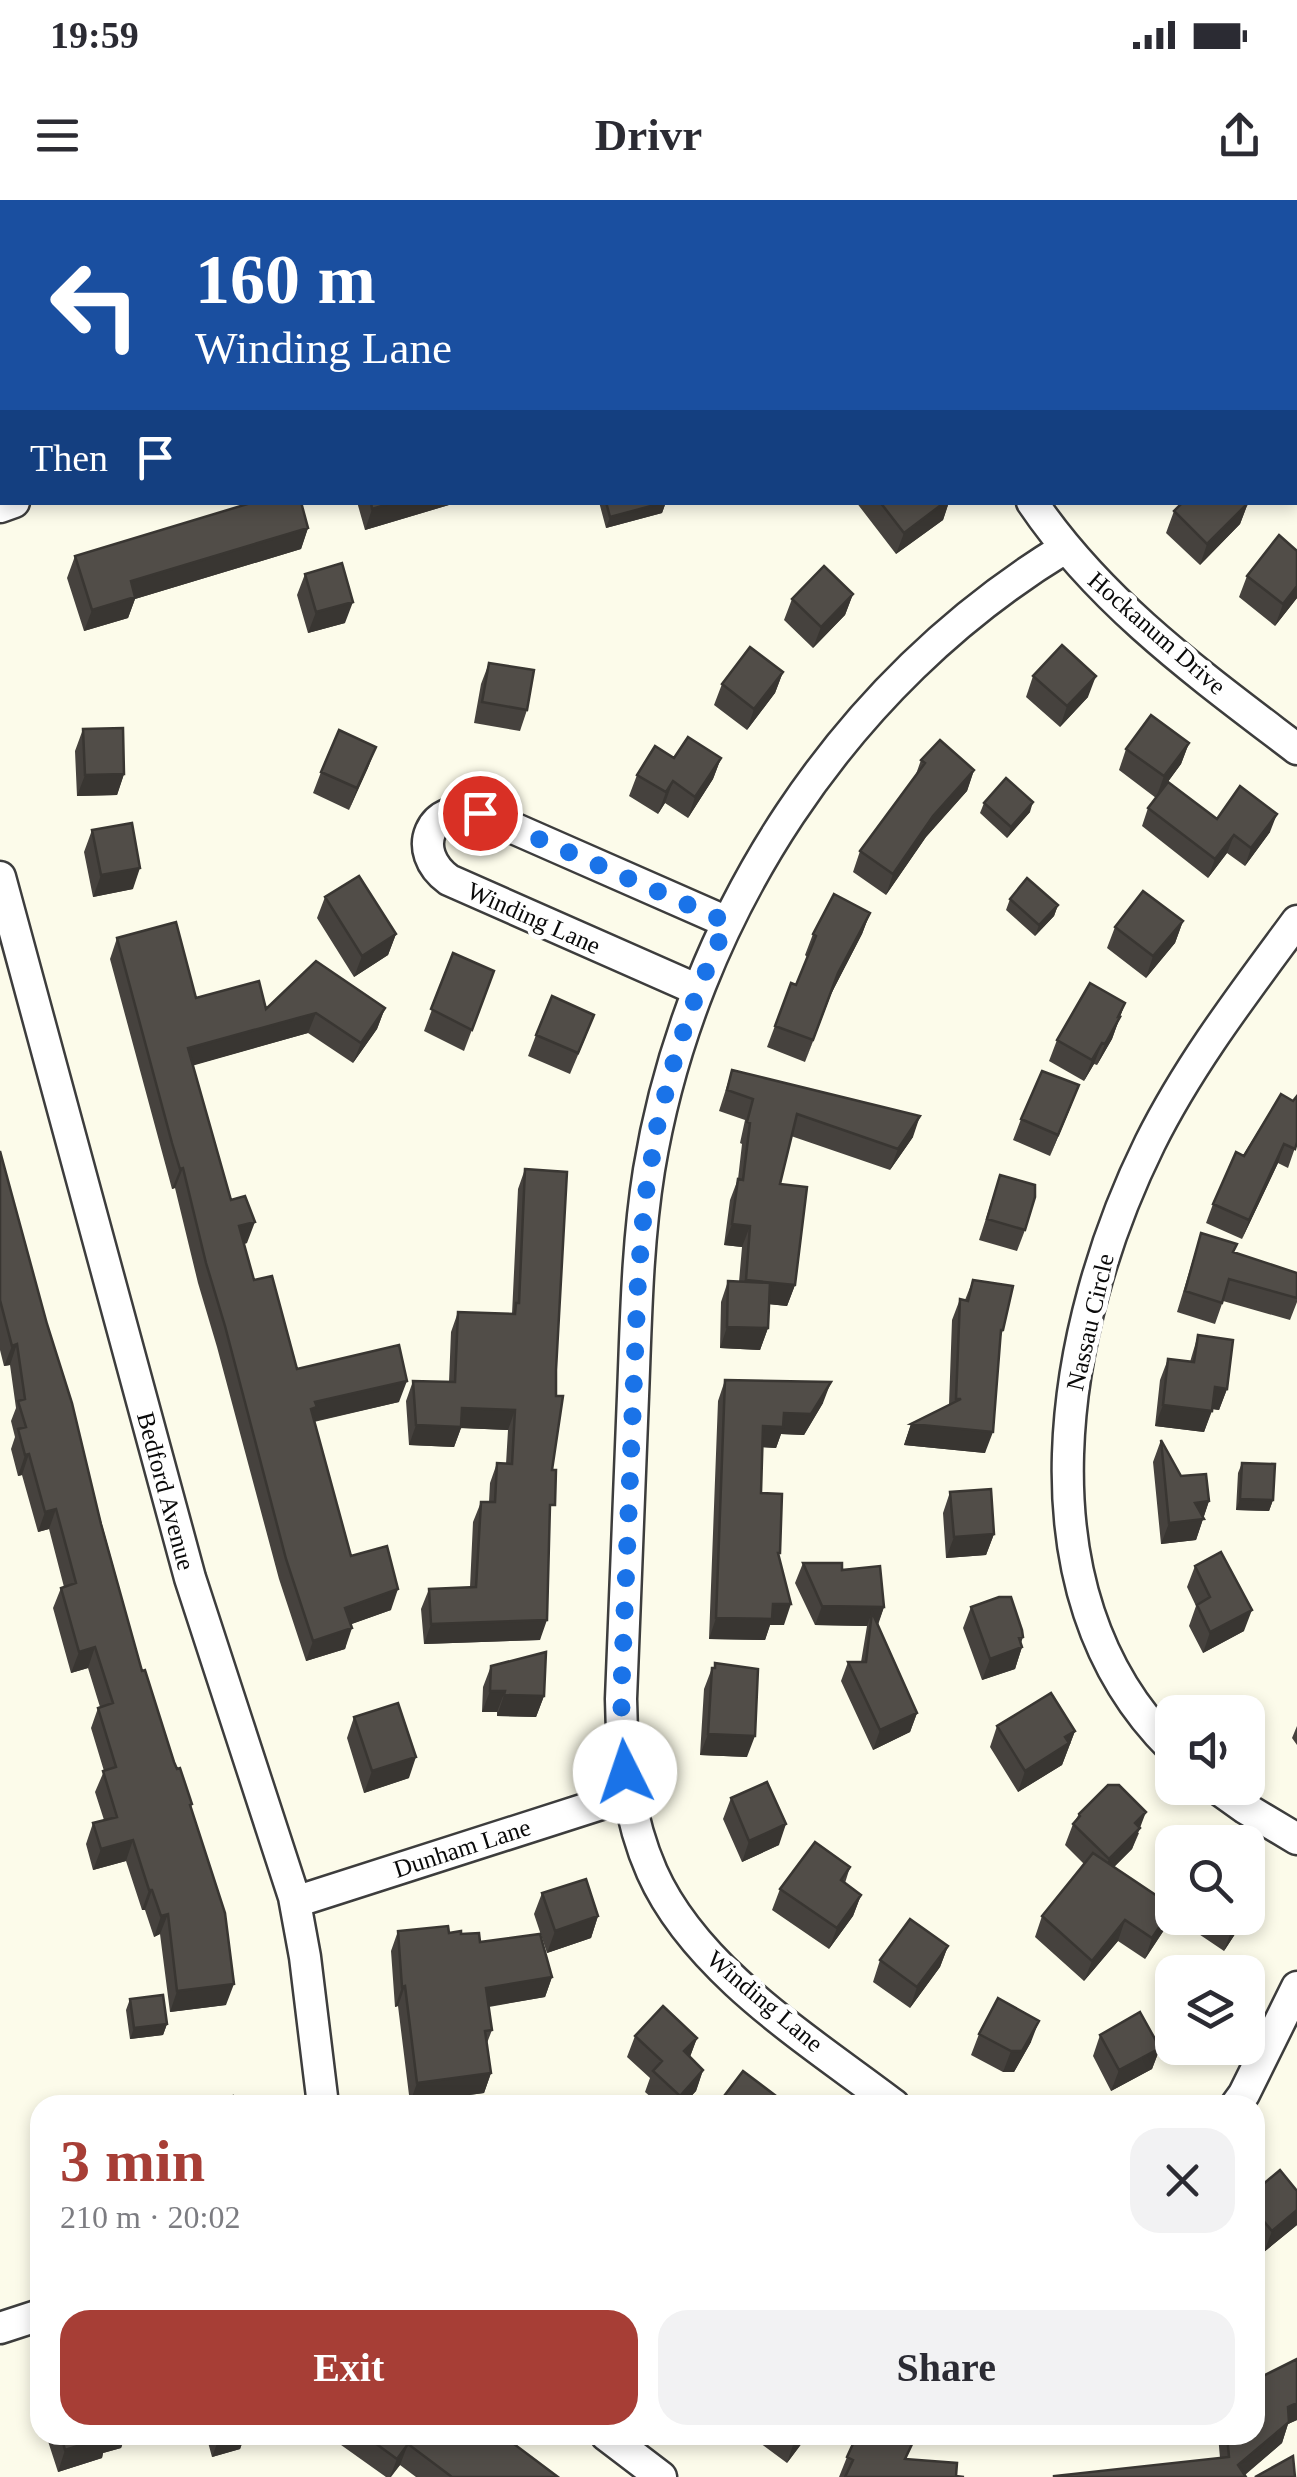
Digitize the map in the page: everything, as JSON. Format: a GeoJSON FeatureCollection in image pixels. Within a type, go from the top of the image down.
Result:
{"type":"FeatureCollection","features":[{"type":"Feature","properties":{"kind":"street","name":"Hockanum Drive"},"geometry":{"type":"LineString","coordinates":[[1034,505],[1065,548],[1110,596],[1165,646],[1297,749]]}},
{"type":"Feature","properties":{"kind":"street","name":"Winding Lane"},"geometry":{"type":"LineString","coordinates":[[881,2095],[770,2010],[705,1951],[668,1901],[640,1840],[629,1794],[621,1699],[641,1225],[648,1172],[677,1050],[727,922],[764,854],[804,794],[874,706],[921,658],[1005,586],[1065,548]]}},
{"type":"Feature","properties":{"kind":"street","name":"Winding Lane"},"geometry":{"type":"LineString","coordinates":[[698,990],[450,880],[430,860],[430,832],[451,812],[465,809],[480,813],[727,922]]}},
{"type":"Feature","properties":{"kind":"street","name":"Bedford Avenue"},"geometry":{"type":"LineString","coordinates":[[0,878],[190,1578],[286,1866],[305,1957],[322,2095]]}},
{"type":"Feature","properties":{"kind":"street","name":"Nassau Circle"},"geometry":{"type":"LineString","coordinates":[[1155,1728],[1116,1674],[1099,1641],[1084,1596],[1069,1505],[1075,1380],[1103,1257],[1151,1141],[1215,1032],[1297,922]]}},
{"type":"Feature","properties":{"kind":"street","name":"Dunham Lane"},"geometry":{"type":"LineString","coordinates":[[295,1902],[629,1794]]}},
{"type":"Feature","properties":{"kind":"street"},"geometry":{"type":"LineString","coordinates":[[1241,1805],[1297,1839]]}},
{"type":"Feature","properties":{"kind":"street"},"geometry":{"type":"LineString","coordinates":[[1243,2095],[1297,1987]]}},
{"type":"Feature","properties":{"kind":"street"},"geometry":{"type":"LineString","coordinates":[[0,2328],[30,2318]]}},
{"type":"Feature","properties":{"kind":"street"},"geometry":{"type":"LineString","coordinates":[[619,2445],[662,2477]]}},
{"type":"Feature","properties":{"kind":"building"},"geometry":{"type":"Polygon","coordinates":[[[244,505],[302,505],[308,528],[131,581],[135,597],[92,610],[75,556],[244,505]]]}},
{"type":"Feature","properties":{"kind":"building"},"geometry":{"type":"Polygon","coordinates":[[[607,505],[655,505],[610,517],[607,505]]]}},
{"type":"Feature","properties":{"kind":"building"},"geometry":{"type":"Polygon","coordinates":[[[882,505],[941,505],[904,533],[882,505]]]}},
{"type":"Feature","properties":{"kind":"building"},"geometry":{"type":"Polygon","coordinates":[[[1180,505],[1246,505],[1207,544],[1174,511],[1180,505]]]}},
{"type":"Feature","properties":{"kind":"building"},"geometry":{"type":"Polygon","coordinates":[[[1279,535],[1297,551],[1297,586],[1283,604],[1247,576],[1279,535]]]}},
{"type":"Feature","properties":{"kind":"building"},"geometry":{"type":"Polygon","coordinates":[[[342,563],[353,602],[316,612],[305,574],[342,563]]]}},
{"type":"Feature","properties":{"kind":"building"},"geometry":{"type":"Polygon","coordinates":[[[824,566],[853,594],[821,627],[792,599],[824,566]]]}},
{"type":"Feature","properties":{"kind":"building"},"geometry":{"type":"Polygon","coordinates":[[[1062,645],[1096,676],[1067,706],[1033,676],[1062,645]]]}},
{"type":"Feature","properties":{"kind":"building"},"geometry":{"type":"Polygon","coordinates":[[[750,647],[783,672],[754,709],[722,684],[750,647]]]}},
{"type":"Feature","properties":{"kind":"building"},"geometry":{"type":"Polygon","coordinates":[[[489,663],[534,670],[527,710],[482,702],[489,663]]]}},
{"type":"Feature","properties":{"kind":"building"},"geometry":{"type":"Polygon","coordinates":[[[1151,715],[1189,743],[1164,776],[1126,749],[1151,715]]]}},
{"type":"Feature","properties":{"kind":"building"},"geometry":{"type":"Polygon","coordinates":[[[123,728],[124,774],[85,775],[83,729],[123,728]]]}},
{"type":"Feature","properties":{"kind":"building"},"geometry":{"type":"Polygon","coordinates":[[[339,730],[376,747],[357,788],[321,772],[339,730]]]}},
{"type":"Feature","properties":{"kind":"building"},"geometry":{"type":"Polygon","coordinates":[[[688,737],[721,758],[695,797],[673,781],[666,792],[637,775],[655,746],[674,758],[688,737]]]}},
{"type":"Feature","properties":{"kind":"building"},"geometry":{"type":"Polygon","coordinates":[[[940,740],[974,770],[933,816],[893,874],[860,851],[925,763],[921,760],[940,740]]]}},
{"type":"Feature","properties":{"kind":"building"},"geometry":{"type":"Polygon","coordinates":[[[1006,778],[1033,802],[1011,827],[984,803],[1006,778]]]}},
{"type":"Feature","properties":{"kind":"building"},"geometry":{"type":"Polygon","coordinates":[[[1168,782],[1217,819],[1240,786],[1277,814],[1251,848],[1234,835],[1215,859],[1148,808],[1168,782]]]}},
{"type":"Feature","properties":{"kind":"building"},"geometry":{"type":"Polygon","coordinates":[[[132,823],[140,868],[101,875],[92,830],[132,823]]]}},
{"type":"Feature","properties":{"kind":"building"},"geometry":{"type":"Polygon","coordinates":[[[359,876],[396,934],[362,956],[325,897],[359,876]]]}},
{"type":"Feature","properties":{"kind":"building"},"geometry":{"type":"Polygon","coordinates":[[[1027,878],[1058,905],[1039,925],[1010,899],[1027,878]]]}},
{"type":"Feature","properties":{"kind":"building"},"geometry":{"type":"Polygon","coordinates":[[[1143,891],[1183,921],[1153,956],[1115,927],[1143,891]]]}},
{"type":"Feature","properties":{"kind":"building"},"geometry":{"type":"Polygon","coordinates":[[[834,894],[870,913],[838,973],[813,1040],[775,1026],[834,894]]]}},
{"type":"Feature","properties":{"kind":"building"},"geometry":{"type":"Polygon","coordinates":[[[176,922],[196,998],[259,981],[266,1009],[316,961],[385,1008],[361,1043],[316,1013],[188,1048],[231,1200],[245,1196],[255,1222],[239,1226],[254,1280],[272,1276],[297,1369],[399,1345],[407,1381],[315,1402],[317,1407],[311,1409],[351,1556],[387,1546],[398,1589],[345,1608],[352,1628],[313,1641],[286,1559],[183,1168],[180,1169],[172,1143],[117,938],[176,922]]]}},
{"type":"Feature","properties":{"kind":"building"},"geometry":{"type":"Polygon","coordinates":[[[453,953],[494,971],[472,1030],[431,1009],[453,953]]]}},
{"type":"Feature","properties":{"kind":"building"},"geometry":{"type":"Polygon","coordinates":[[[1090,983],[1125,1003],[1105,1044],[1092,1060],[1057,1040],[1090,983]]]}},
{"type":"Feature","properties":{"kind":"building"},"geometry":{"type":"Polygon","coordinates":[[[552,996],[594,1015],[578,1053],[536,1035],[552,996]]]}},
{"type":"Feature","properties":{"kind":"building"},"geometry":{"type":"Polygon","coordinates":[[[732,1070],[920,1116],[898,1149],[797,1114],[780,1184],[807,1187],[795,1285],[746,1280],[750,1226],[732,1224],[738,1179],[743,1180],[750,1123],[747,1122],[753,1099],[727,1090],[732,1070]]]}},
{"type":"Feature","properties":{"kind":"building"},"geometry":{"type":"Polygon","coordinates":[[[1042,1071],[1079,1085],[1058,1135],[1021,1119],[1042,1071]]]}},
{"type":"Feature","properties":{"kind":"building"},"geometry":{"type":"Polygon","coordinates":[[[1281,1094],[1293,1101],[1297,1096],[1297,1142],[1295,1149],[1284,1144],[1249,1220],[1213,1204],[1236,1152],[1244,1156],[1281,1094]]]}},
{"type":"Feature","properties":{"kind":"building"},"geometry":{"type":"Polygon","coordinates":[[[0,1151],[72,1403],[142,1671],[145,1670],[174,1762],[180,1768],[225,1913],[234,1984],[177,1991],[168,1914],[161,1916],[133,1840],[101,1849],[93,1823],[117,1817],[103,1771],[116,1767],[98,1708],[113,1703],[95,1647],[79,1652],[61,1588],[76,1583],[56,1509],[45,1512],[18,1429],[26,1427],[18,1401],[25,1399],[17,1344],[12,1346],[0,1300],[0,1151]]]}},
{"type":"Feature","properties":{"kind":"building"},"geometry":{"type":"Polygon","coordinates":[[[525,1169],[567,1172],[556,1370],[556,1396],[563,1396],[552,1470],[556,1470],[555,1505],[550,1505],[547,1620],[431,1624],[429,1589],[476,1587],[481,1502],[495,1502],[497,1463],[512,1464],[515,1410],[462,1408],[461,1427],[416,1425],[413,1381],[455,1382],[458,1312],[515,1314],[519,1303],[525,1169]]]}},
{"type":"Feature","properties":{"kind":"building"},"geometry":{"type":"Polygon","coordinates":[[[1000,1175],[1035,1185],[1025,1230],[987,1219],[1000,1175]]]}},
{"type":"Feature","properties":{"kind":"building"},"geometry":{"type":"Polygon","coordinates":[[[1201,1233],[1237,1244],[1233,1252],[1297,1273],[1297,1298],[1229,1279],[1222,1303],[1185,1291],[1201,1233]]]}},
{"type":"Feature","properties":{"kind":"building"},"geometry":{"type":"Polygon","coordinates":[[[973,1280],[1013,1286],[1001,1330],[993,1432],[911,1424],[961,1399],[956,1399],[960,1299],[968,1301],[973,1280]]]}},
{"type":"Feature","properties":{"kind":"building"},"geometry":{"type":"Polygon","coordinates":[[[728,1281],[770,1283],[768,1328],[727,1327],[728,1281]]]}},
{"type":"Feature","properties":{"kind":"building"},"geometry":{"type":"Polygon","coordinates":[[[1198,1335],[1233,1340],[1227,1389],[1215,1387],[1212,1411],[1163,1405],[1168,1359],[1194,1362],[1198,1335]]]}},
{"type":"Feature","properties":{"kind":"building"},"geometry":{"type":"Polygon","coordinates":[[[725,1380],[831,1382],[811,1414],[784,1413],[783,1427],[763,1426],[761,1493],[782,1494],[778,1553],[791,1604],[773,1604],[772,1619],[716,1618],[725,1380]]]}},
{"type":"Feature","properties":{"kind":"building"},"geometry":{"type":"Polygon","coordinates":[[[1161,1440],[1181,1476],[1206,1474],[1209,1501],[1195,1503],[1204,1519],[1169,1523],[1161,1440]]]}},
{"type":"Feature","properties":{"kind":"building"},"geometry":{"type":"Polygon","coordinates":[[[1242,1463],[1275,1464],[1273,1500],[1240,1499],[1242,1463]]]}},
{"type":"Feature","properties":{"kind":"building"},"geometry":{"type":"Polygon","coordinates":[[[991,1489],[994,1534],[954,1537],[950,1492],[991,1489]]]}},
{"type":"Feature","properties":{"kind":"building"},"geometry":{"type":"Polygon","coordinates":[[[1221,1552],[1252,1610],[1210,1632],[1197,1605],[1210,1597],[1195,1566],[1221,1552]]]}},
{"type":"Feature","properties":{"kind":"building"},"geometry":{"type":"Polygon","coordinates":[[[803,1563],[842,1563],[842,1570],[880,1566],[884,1607],[822,1606],[803,1563]]]}},
{"type":"Feature","properties":{"kind":"building"},"geometry":{"type":"Polygon","coordinates":[[[1011,1597],[1022,1630],[1022,1647],[990,1659],[971,1607],[1011,1597]]]}},
{"type":"Feature","properties":{"kind":"building"},"geometry":{"type":"Polygon","coordinates":[[[872,1612],[917,1713],[880,1730],[848,1662],[866,1662],[872,1612]]]}},
{"type":"Feature","properties":{"kind":"building"},"geometry":{"type":"Polygon","coordinates":[[[546,1652],[544,1696],[490,1691],[491,1666],[546,1652]]]}},
{"type":"Feature","properties":{"kind":"building"},"geometry":{"type":"Polygon","coordinates":[[[715,1663],[758,1669],[755,1736],[708,1734],[715,1663]]]}},
{"type":"Feature","properties":{"kind":"building"},"geometry":{"type":"Polygon","coordinates":[[[1051,1693],[1075,1731],[1065,1737],[1069,1743],[1025,1771],[997,1726],[1051,1693]]]}},
{"type":"Feature","properties":{"kind":"building"},"geometry":{"type":"Polygon","coordinates":[[[398,1703],[416,1757],[372,1771],[354,1717],[398,1703]]]}},
{"type":"Feature","properties":{"kind":"building"},"geometry":{"type":"Polygon","coordinates":[[[767,1782],[786,1824],[749,1841],[731,1798],[767,1782]]]}},
{"type":"Feature","properties":{"kind":"building"},"geometry":{"type":"Polygon","coordinates":[[[1108,1785],[1119,1785],[1146,1812],[1135,1823],[1140,1828],[1109,1859],[1073,1824],[1108,1785]]]}},
{"type":"Feature","properties":{"kind":"building"},"geometry":{"type":"Polygon","coordinates":[[[815,1842],[850,1867],[841,1880],[861,1895],[837,1928],[780,1889],[815,1842]]]}},
{"type":"Feature","properties":{"kind":"building"},"geometry":{"type":"Polygon","coordinates":[[[1093,1853],[1155,1895],[1152,1938],[1125,1920],[1092,1961],[1042,1916],[1093,1853]]]}},
{"type":"Feature","properties":{"kind":"building"},"geometry":{"type":"Polygon","coordinates":[[[586,1879],[598,1916],[555,1931],[542,1893],[586,1879]]]}},
{"type":"Feature","properties":{"kind":"building"},"geometry":{"type":"Polygon","coordinates":[[[910,1919],[948,1946],[917,1987],[880,1960],[910,1919]]]}},
{"type":"Feature","properties":{"kind":"building"},"geometry":{"type":"Polygon","coordinates":[[[448,1926],[449,1933],[479,1933],[480,1942],[540,1934],[552,1977],[486,1988],[492,2030],[485,2031],[491,2073],[417,2083],[398,1931],[448,1926]]]}},
{"type":"Feature","properties":{"kind":"building"},"geometry":{"type":"Polygon","coordinates":[[[163,1995],[167,2024],[134,2028],[130,1999],[163,1995]]]}},
{"type":"Feature","properties":{"kind":"building"},"geometry":{"type":"Polygon","coordinates":[[[998,1998],[1039,2021],[1022,2051],[1011,2051],[979,2034],[998,1998]]]}},
{"type":"Feature","properties":{"kind":"building"},"geometry":{"type":"Polygon","coordinates":[[[663,2006],[697,2038],[684,2051],[703,2070],[679,2095],[653,2071],[662,2061],[635,2036],[663,2006]]]}},
{"type":"Feature","properties":{"kind":"building"},"geometry":{"type":"Polygon","coordinates":[[[1140,2012],[1155,2039],[1155,2051],[1119,2070],[1100,2035],[1140,2012]]]}},
{"type":"Feature","properties":{"kind":"building"},"geometry":{"type":"Polygon","coordinates":[[[743,2071],[775,2095],[725,2095],[743,2071]]]}},
{"type":"Feature","properties":{"kind":"building"},"geometry":{"type":"Polygon","coordinates":[[[1280,2170],[1297,2191],[1297,2210],[1272,2231],[1265,2223],[1265,2183],[1280,2170]]]}},
{"type":"Feature","properties":{"kind":"building"},"geometry":{"type":"Polygon","coordinates":[[[1297,2359],[1297,2403],[1288,2407],[1289,2422],[1265,2442],[1265,2375],[1297,2359]]]}},
{"type":"Feature","properties":{"kind":"building"},"geometry":{"type":"Polygon","coordinates":[[[378,2445],[407,2445],[397,2459],[378,2445]]]}},
{"type":"Feature","properties":{"kind":"building"},"geometry":{"type":"Polygon","coordinates":[[[409,2445],[515,2445],[558,2477],[452,2477],[409,2445]]]}},
{"type":"Feature","properties":{"kind":"building"},"geometry":{"type":"Polygon","coordinates":[[[852,2445],[912,2445],[905,2459],[957,2463],[956,2476],[964,2477],[845,2477],[853,2460],[847,2457],[852,2445]]]}},
{"type":"Feature","properties":{"kind":"building"},"geometry":{"type":"Polygon","coordinates":[[[1228,2445],[1262,2445],[1238,2465],[1246,2477],[1054,2477],[1054,2476],[1229,2457],[1228,2445]]]}},
{"type":"Feature","properties":{"kind":"building"},"geometry":{"type":"Polygon","coordinates":[[[1293,2456],[1295,2477],[1255,2477],[1293,2456]]]}},
{"type":"Feature","properties":{"kind":"route"},"geometry":{"type":"LineString","coordinates":[[480,813],[727,922],[677,1050],[658,1122],[641,1225],[621,1699],[625,1772]]}}]}
